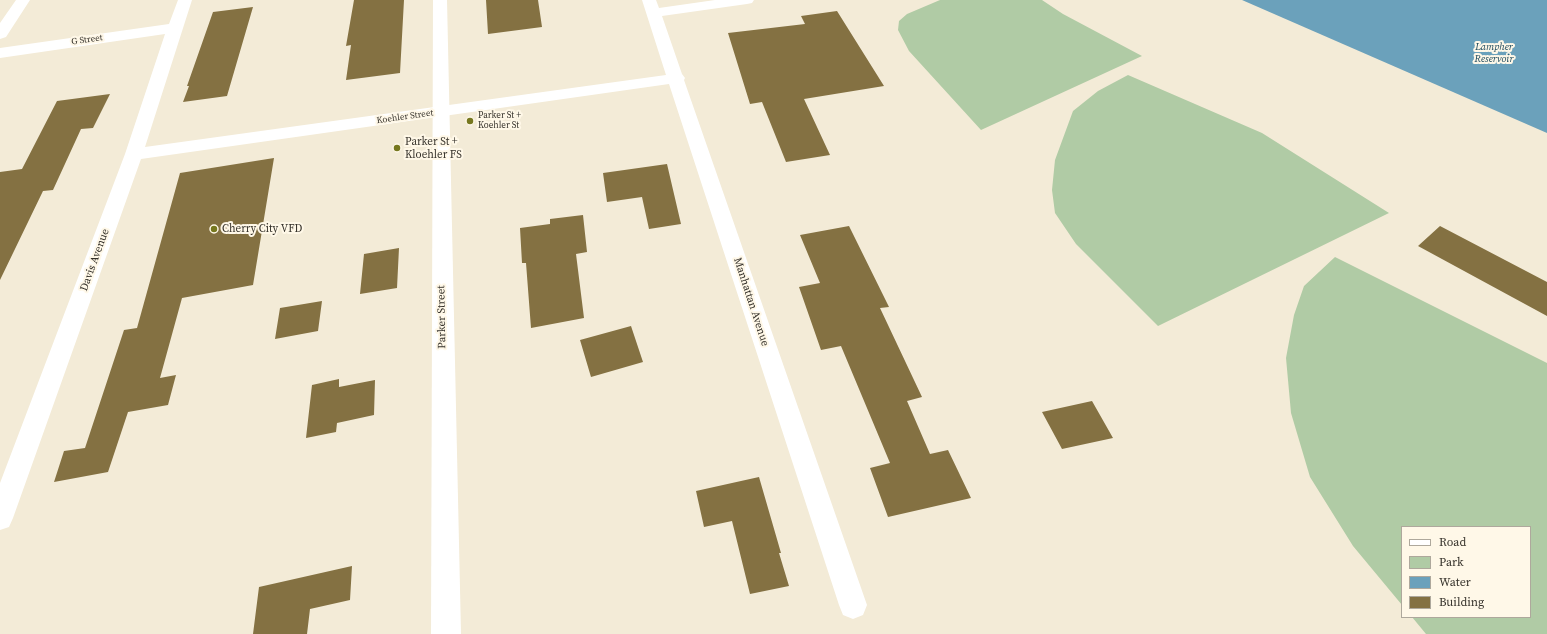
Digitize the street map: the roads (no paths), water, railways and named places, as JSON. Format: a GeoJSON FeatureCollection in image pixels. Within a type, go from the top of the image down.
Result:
{"type":"FeatureCollection","features":[{"type":"Feature","properties":{"kind":"street"},"geometry":{"type":"LineString","coordinates":[[0,34],[23,0]]}},
{"type":"Feature","properties":{"kind":"street","name":"Davis Avenue"},"geometry":{"type":"LineString","coordinates":[[0,518],[134,154],[185,0]]}},
{"type":"Feature","properties":{"kind":"street","name":"Parker Street"},"geometry":{"type":"LineString","coordinates":[[440,0],[446,634]]}},
{"type":"Feature","properties":{"kind":"street"},"geometry":{"type":"LineString","coordinates":[[652,6],[747,0]]}},
{"type":"Feature","properties":{"kind":"street","name":"Manhattan Avenue"},"geometry":{"type":"LineString","coordinates":[[652,6],[853,605]]}},
{"type":"Feature","properties":{"kind":"street","name":"G Street"},"geometry":{"type":"LineString","coordinates":[[0,53],[175,28]]}},
{"type":"Feature","properties":{"kind":"street","name":"Koehler Street"},"geometry":{"type":"LineString","coordinates":[[134,154],[677,78]]}},
{"type":"Feature","properties":{"kind":"water","name":"Lampher Reservoir"},"geometry":{"type":"Polygon","coordinates":[[[1242,0],[1547,0],[1547,133],[1242,0]]]}},
{"type":"Feature","properties":{"kind":"place","name":"Parker St + Koehler St"},"geometry":{"type":"Point","coordinates":[470,121]}},
{"type":"Feature","properties":{"kind":"place","name":"Parker St + Kloehler FS"},"geometry":{"type":"Point","coordinates":[397,148]}},
{"type":"Feature","properties":{"kind":"place","name":"Cherry City VFD"},"geometry":{"type":"Point","coordinates":[214,229]}}]}
